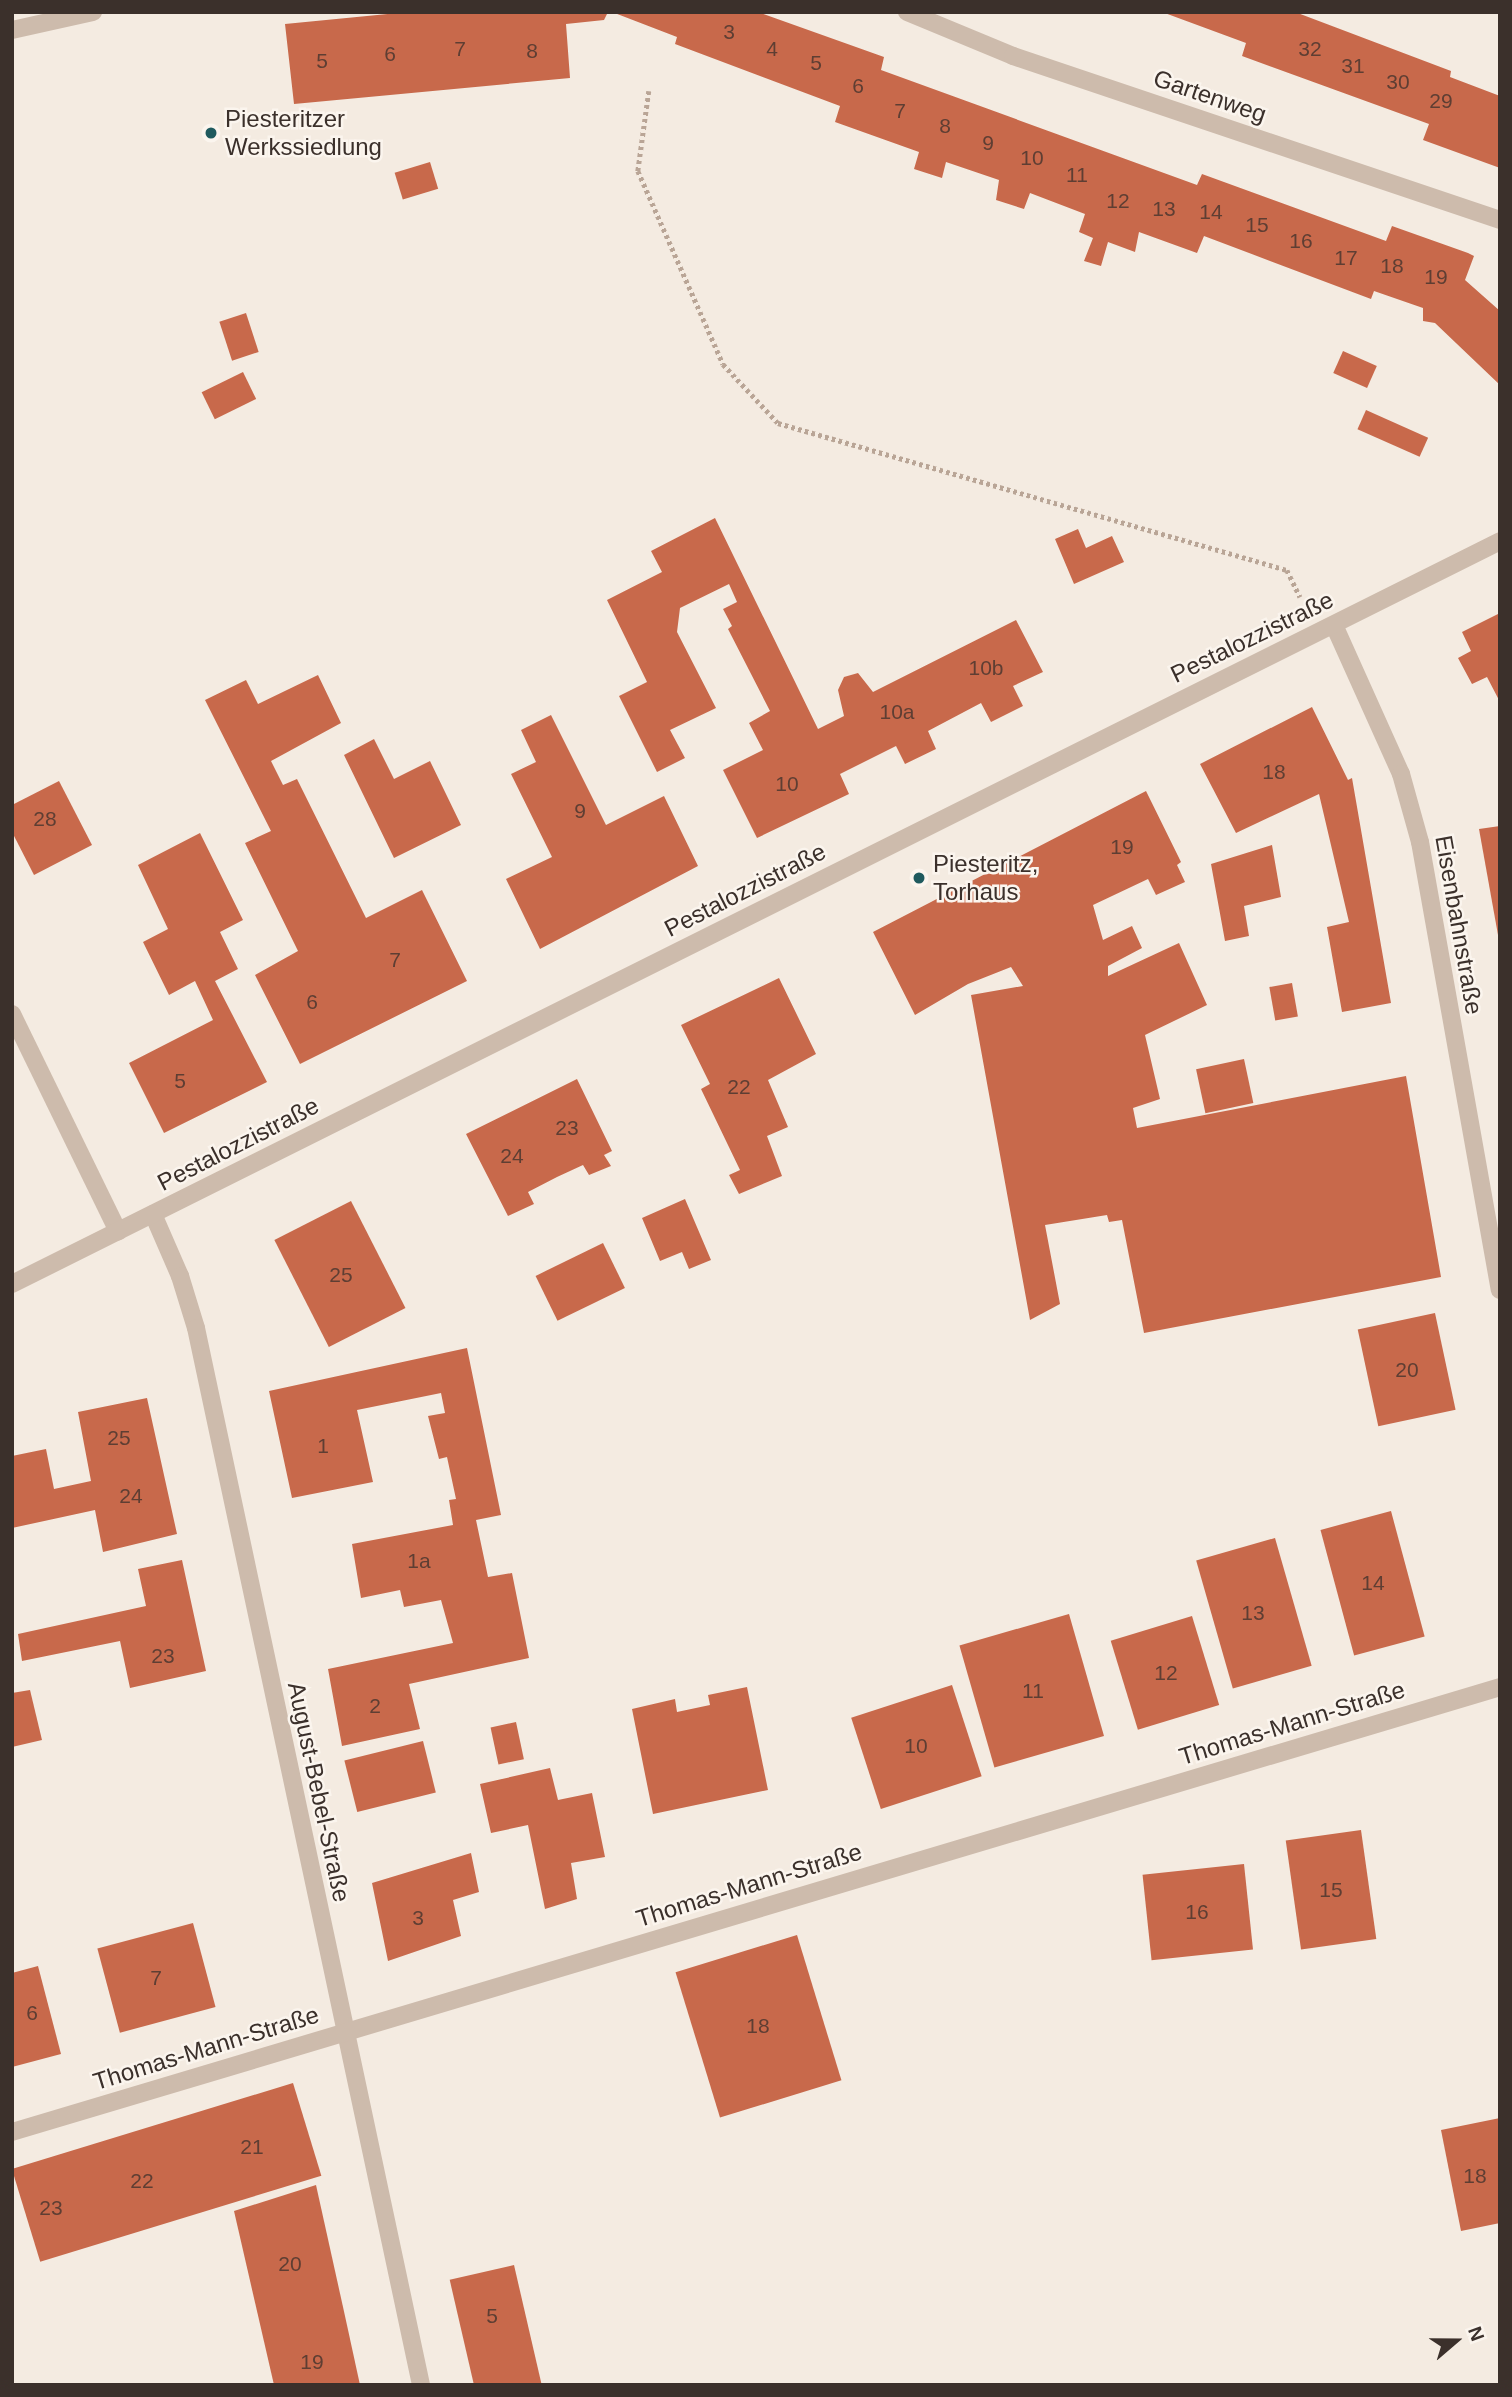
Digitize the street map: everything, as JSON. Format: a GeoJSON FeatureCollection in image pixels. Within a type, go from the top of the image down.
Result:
{"type":"FeatureCollection","features":[{"type":"Feature","properties":{"kind":"street"},"geometry":{"type":"LineString","coordinates":[[12,30],[93,12]]}},
{"type":"Feature","properties":{"kind":"street","name":"Gartenweg"},"geometry":{"type":"LineString","coordinates":[[907,12],[1013,56],[1500,220]]}},
{"type":"Feature","properties":{"kind":"street","name":"Pestalozzistraße"},"geometry":{"type":"LineString","coordinates":[[12,1284],[1500,541]]}},
{"type":"Feature","properties":{"kind":"street","name":"Eisenbahnstraße"},"geometry":{"type":"LineString","coordinates":[[1326,629],[1401,774],[1420,842],[1500,1290]]}},
{"type":"Feature","properties":{"kind":"street"},"geometry":{"type":"LineString","coordinates":[[12,1014],[118,1231]]}},
{"type":"Feature","properties":{"kind":"street","name":"August-Bebel-Straße"},"geometry":{"type":"LineString","coordinates":[[153,1214],[180,1276],[195,1328],[421,2385]]}},
{"type":"Feature","properties":{"kind":"street","name":"Thomas-Mann-Straße"},"geometry":{"type":"LineString","coordinates":[[12,2132],[1500,1687]]}},
{"type":"Feature","properties":{"kind":"path"},"geometry":{"type":"LineString","coordinates":[[649,91],[638,172],[723,364],[778,423],[1287,570],[1326,629]]}},
{"type":"Feature","properties":{"kind":"building"},"geometry":{"type":"Polygon","coordinates":[[[408,12],[608,12],[604,20],[566,24],[570,78],[294,104],[285,24],[408,12]]]}},
{"type":"Feature","properties":{"kind":"building"},"geometry":{"type":"Polygon","coordinates":[[[612,12],[758,12],[884,57],[881,70],[1197,185],[1202,174],[1386,241],[1392,226],[1468,253],[1474,256],[1465,280],[1500,311],[1500,385],[1435,323],[1423,321],[1423,308],[1374,291],[1371,299],[1204,236],[1197,253],[1139,232],[1135,252],[1108,242],[1101,266],[1084,261],[1093,238],[1079,232],[1085,214],[1030,193],[1024,209],[996,200],[999,180],[946,162],[942,178],[914,169],[919,152],[835,122],[840,106],[675,44],[677,37],[612,12]]]}},
{"type":"Feature","properties":{"kind":"building"},"geometry":{"type":"Polygon","coordinates":[[[1162,12],[1295,12],[1451,71],[1450,77],[1500,96],[1500,168],[1423,140],[1429,124],[1242,56],[1246,43],[1162,12]]]}},
{"type":"Feature","properties":{"kind":"building"},"geometry":{"type":"Polygon","coordinates":[[[430,162],[438,189],[403,200],[395,173],[430,162]]]}},
{"type":"Feature","properties":{"kind":"building"},"geometry":{"type":"Polygon","coordinates":[[[246,313],[259,352],[232,361],[219,322],[246,313]]]}},
{"type":"Feature","properties":{"kind":"building"},"geometry":{"type":"Polygon","coordinates":[[[1343,351],[1377,366],[1367,388],[1333,373],[1343,351]]]}},
{"type":"Feature","properties":{"kind":"building"},"geometry":{"type":"Polygon","coordinates":[[[243,372],[256,399],[215,419],[202,392],[243,372]]]}},
{"type":"Feature","properties":{"kind":"building"},"geometry":{"type":"Polygon","coordinates":[[[1366,410],[1428,438],[1420,457],[1357,429],[1366,410]]]}},
{"type":"Feature","properties":{"kind":"building"},"geometry":{"type":"Polygon","coordinates":[[[715,518],[818,729],[844,716],[838,690],[844,677],[858,673],[873,692],[1016,620],[1043,672],[1013,686],[1023,706],[991,722],[981,703],[928,731],[936,749],[905,764],[896,746],[840,774],[849,794],[757,838],[723,770],[763,750],[749,723],[770,711],[728,629],[732,626],[723,609],[737,602],[729,584],[680,608],[677,632],[716,708],[670,730],[685,758],[657,772],[619,696],[647,682],[607,600],[662,572],[651,551],[715,518]]]}},
{"type":"Feature","properties":{"kind":"building"},"geometry":{"type":"Polygon","coordinates":[[[1078,529],[1086,548],[1112,536],[1124,562],[1074,584],[1055,539],[1078,529]]]}},
{"type":"Feature","properties":{"kind":"building"},"geometry":{"type":"Polygon","coordinates":[[[1500,613],[1500,702],[1487,677],[1472,684],[1458,658],[1471,651],[1462,632],[1500,613]]]}},
{"type":"Feature","properties":{"kind":"building"},"geometry":{"type":"Polygon","coordinates":[[[318,675],[341,723],[271,761],[283,785],[297,779],[366,918],[422,890],[467,981],[300,1064],[255,975],[298,951],[245,843],[271,831],[205,700],[246,680],[258,704],[318,675]]]}},
{"type":"Feature","properties":{"kind":"building"},"geometry":{"type":"Polygon","coordinates":[[[1312,707],[1348,780],[1352,778],[1391,1003],[1342,1012],[1327,927],[1349,922],[1319,794],[1236,833],[1200,764],[1312,707]]]}},
{"type":"Feature","properties":{"kind":"building"},"geometry":{"type":"Polygon","coordinates":[[[551,715],[606,825],[664,796],[698,866],[540,949],[506,879],[552,857],[511,774],[536,762],[521,730],[551,715]]]}},
{"type":"Feature","properties":{"kind":"building"},"geometry":{"type":"Polygon","coordinates":[[[374,739],[394,779],[430,761],[461,825],[394,858],[344,755],[374,739]]]}},
{"type":"Feature","properties":{"kind":"building"},"geometry":{"type":"Polygon","coordinates":[[[59,781],[92,845],[34,875],[12,832],[12,805],[59,781]]]}},
{"type":"Feature","properties":{"kind":"building"},"geometry":{"type":"Polygon","coordinates":[[[1146,791],[1181,862],[1177,865],[1185,882],[1156,895],[1148,879],[1093,905],[1103,940],[1132,926],[1142,948],[1108,966],[1108,976],[1179,943],[1207,1005],[1145,1035],[1160,1099],[1133,1108],[1137,1128],[1406,1076],[1441,1277],[1144,1333],[1122,1220],[1109,1222],[1107,1215],[1045,1225],[1060,1304],[1030,1320],[971,995],[1023,986],[1011,967],[968,984],[915,1015],[873,932],[1146,791]]]}},
{"type":"Feature","properties":{"kind":"building"},"geometry":{"type":"Polygon","coordinates":[[[1500,826],[1500,935],[1498,935],[1479,829],[1500,826]]]}},
{"type":"Feature","properties":{"kind":"building"},"geometry":{"type":"Polygon","coordinates":[[[200,833],[243,920],[220,932],[238,969],[215,981],[267,1082],[164,1133],[129,1063],[213,1020],[195,981],[169,995],[143,942],[168,929],[138,865],[200,833]]]}},
{"type":"Feature","properties":{"kind":"building"},"geometry":{"type":"Polygon","coordinates":[[[1272,845],[1281,897],[1244,906],[1249,936],[1225,941],[1211,864],[1272,845]]]}},
{"type":"Feature","properties":{"kind":"building"},"geometry":{"type":"Polygon","coordinates":[[[779,978],[816,1054],[768,1080],[788,1127],[767,1136],[782,1176],[739,1194],[729,1175],[740,1170],[701,1089],[710,1084],[681,1025],[779,978]]]}},
{"type":"Feature","properties":{"kind":"building"},"geometry":{"type":"Polygon","coordinates":[[[1292,983],[1298,1016],[1275,1020],[1269,987],[1292,983]]]}},
{"type":"Feature","properties":{"kind":"building"},"geometry":{"type":"Polygon","coordinates":[[[1244,1059],[1253,1103],[1205,1113],[1196,1069],[1244,1059]]]}},
{"type":"Feature","properties":{"kind":"building"},"geometry":{"type":"Polygon","coordinates":[[[577,1079],[612,1151],[604,1155],[611,1166],[589,1175],[583,1165],[557,1177],[528,1192],[534,1204],[508,1216],[466,1134],[577,1079]]]}},
{"type":"Feature","properties":{"kind":"building"},"geometry":{"type":"Polygon","coordinates":[[[685,1199],[711,1260],[689,1269],[682,1252],[660,1261],[642,1218],[685,1199]]]}},
{"type":"Feature","properties":{"kind":"building"},"geometry":{"type":"Polygon","coordinates":[[[351,1201],[405,1308],[329,1347],[274,1240],[351,1201]]]}},
{"type":"Feature","properties":{"kind":"building"},"geometry":{"type":"Polygon","coordinates":[[[603,1243],[625,1288],[558,1321],[536,1276],[603,1243]]]}},
{"type":"Feature","properties":{"kind":"building"},"geometry":{"type":"Polygon","coordinates":[[[1435,1313],[1456,1410],[1378,1426],[1358,1329],[1435,1313]]]}},
{"type":"Feature","properties":{"kind":"building"},"geometry":{"type":"Polygon","coordinates":[[[467,1348],[501,1515],[476,1520],[488,1577],[512,1573],[529,1658],[409,1684],[420,1729],[342,1746],[328,1669],[453,1643],[441,1600],[404,1607],[400,1590],[361,1598],[352,1544],[453,1525],[449,1500],[456,1499],[447,1457],[439,1459],[428,1416],[445,1413],[441,1393],[357,1410],[373,1482],[292,1498],[269,1391],[467,1348]]]}},
{"type":"Feature","properties":{"kind":"building"},"geometry":{"type":"Polygon","coordinates":[[[147,1398],[177,1534],[103,1552],[95,1510],[12,1528],[12,1456],[46,1449],[54,1489],[91,1481],[78,1412],[147,1398]]]}},
{"type":"Feature","properties":{"kind":"building"},"geometry":{"type":"Polygon","coordinates":[[[1391,1511],[1425,1637],[1354,1655],[1320,1530],[1391,1511]]]}},
{"type":"Feature","properties":{"kind":"building"},"geometry":{"type":"Polygon","coordinates":[[[1275,1538],[1312,1666],[1233,1688],[1196,1561],[1275,1538]]]}},
{"type":"Feature","properties":{"kind":"building"},"geometry":{"type":"Polygon","coordinates":[[[182,1560],[206,1671],[130,1688],[120,1641],[22,1661],[18,1634],[146,1606],[138,1569],[182,1560]]]}},
{"type":"Feature","properties":{"kind":"building"},"geometry":{"type":"Polygon","coordinates":[[[1069,1614],[1104,1736],[994,1768],[959,1645],[1069,1614]]]}},
{"type":"Feature","properties":{"kind":"building"},"geometry":{"type":"Polygon","coordinates":[[[1192,1616],[1219,1705],[1138,1730],[1111,1641],[1192,1616]]]}},
{"type":"Feature","properties":{"kind":"building"},"geometry":{"type":"Polygon","coordinates":[[[952,1685],[982,1776],[881,1809],[851,1718],[952,1685]]]}},
{"type":"Feature","properties":{"kind":"building"},"geometry":{"type":"Polygon","coordinates":[[[747,1687],[768,1790],[653,1814],[632,1709],[675,1699],[677,1712],[710,1705],[708,1695],[747,1687]]]}},
{"type":"Feature","properties":{"kind":"building"},"geometry":{"type":"Polygon","coordinates":[[[30,1690],[42,1740],[12,1747],[12,1693],[30,1690]]]}},
{"type":"Feature","properties":{"kind":"building"},"geometry":{"type":"Polygon","coordinates":[[[516,1722],[524,1759],[498,1765],[491,1727],[516,1722]]]}},
{"type":"Feature","properties":{"kind":"building"},"geometry":{"type":"Polygon","coordinates":[[[423,1741],[436,1792],[357,1812],[344,1761],[423,1741]]]}},
{"type":"Feature","properties":{"kind":"building"},"geometry":{"type":"Polygon","coordinates":[[[550,1768],[558,1800],[592,1793],[605,1857],[571,1863],[577,1899],[545,1909],[528,1825],[491,1833],[480,1784],[550,1768]]]}},
{"type":"Feature","properties":{"kind":"building"},"geometry":{"type":"Polygon","coordinates":[[[1361,1830],[1376,1939],[1301,1950],[1286,1841],[1361,1830]]]}},
{"type":"Feature","properties":{"kind":"building"},"geometry":{"type":"Polygon","coordinates":[[[471,1853],[479,1892],[453,1900],[461,1936],[388,1961],[372,1883],[471,1853]]]}},
{"type":"Feature","properties":{"kind":"building"},"geometry":{"type":"Polygon","coordinates":[[[1244,1864],[1253,1950],[1152,1960],[1143,1875],[1244,1864]]]}},
{"type":"Feature","properties":{"kind":"building"},"geometry":{"type":"Polygon","coordinates":[[[193,1923],[216,2007],[120,2033],[97,1949],[193,1923]]]}},
{"type":"Feature","properties":{"kind":"building"},"geometry":{"type":"Polygon","coordinates":[[[797,1935],[841,2080],[720,2117],[676,1972],[797,1935]]]}},
{"type":"Feature","properties":{"kind":"building"},"geometry":{"type":"Polygon","coordinates":[[[38,1966],[61,2054],[12,2067],[12,1973],[38,1966]]]}},
{"type":"Feature","properties":{"kind":"building"},"geometry":{"type":"Polygon","coordinates":[[[293,2083],[321,2176],[40,2262],[12,2169],[293,2083]]]}},
{"type":"Feature","properties":{"kind":"building"},"geometry":{"type":"Polygon","coordinates":[[[1500,2118],[1500,2223],[1461,2231],[1441,2130],[1500,2118]]]}},
{"type":"Feature","properties":{"kind":"building"},"geometry":{"type":"Polygon","coordinates":[[[316,2185],[360,2385],[274,2385],[234,2211],[316,2185]]]}},
{"type":"Feature","properties":{"kind":"building"},"geometry":{"type":"Polygon","coordinates":[[[514,2265],[542,2385],[474,2385],[450,2280],[514,2265]]]}},
{"type":"Feature","properties":{"kind":"place","name":"Piesteritzer Werkssiedlung"},"geometry":{"type":"Point","coordinates":[211,133]}},
{"type":"Feature","properties":{"kind":"place","name":"Piesteritz, Torhaus"},"geometry":{"type":"Point","coordinates":[919,878]}}]}
